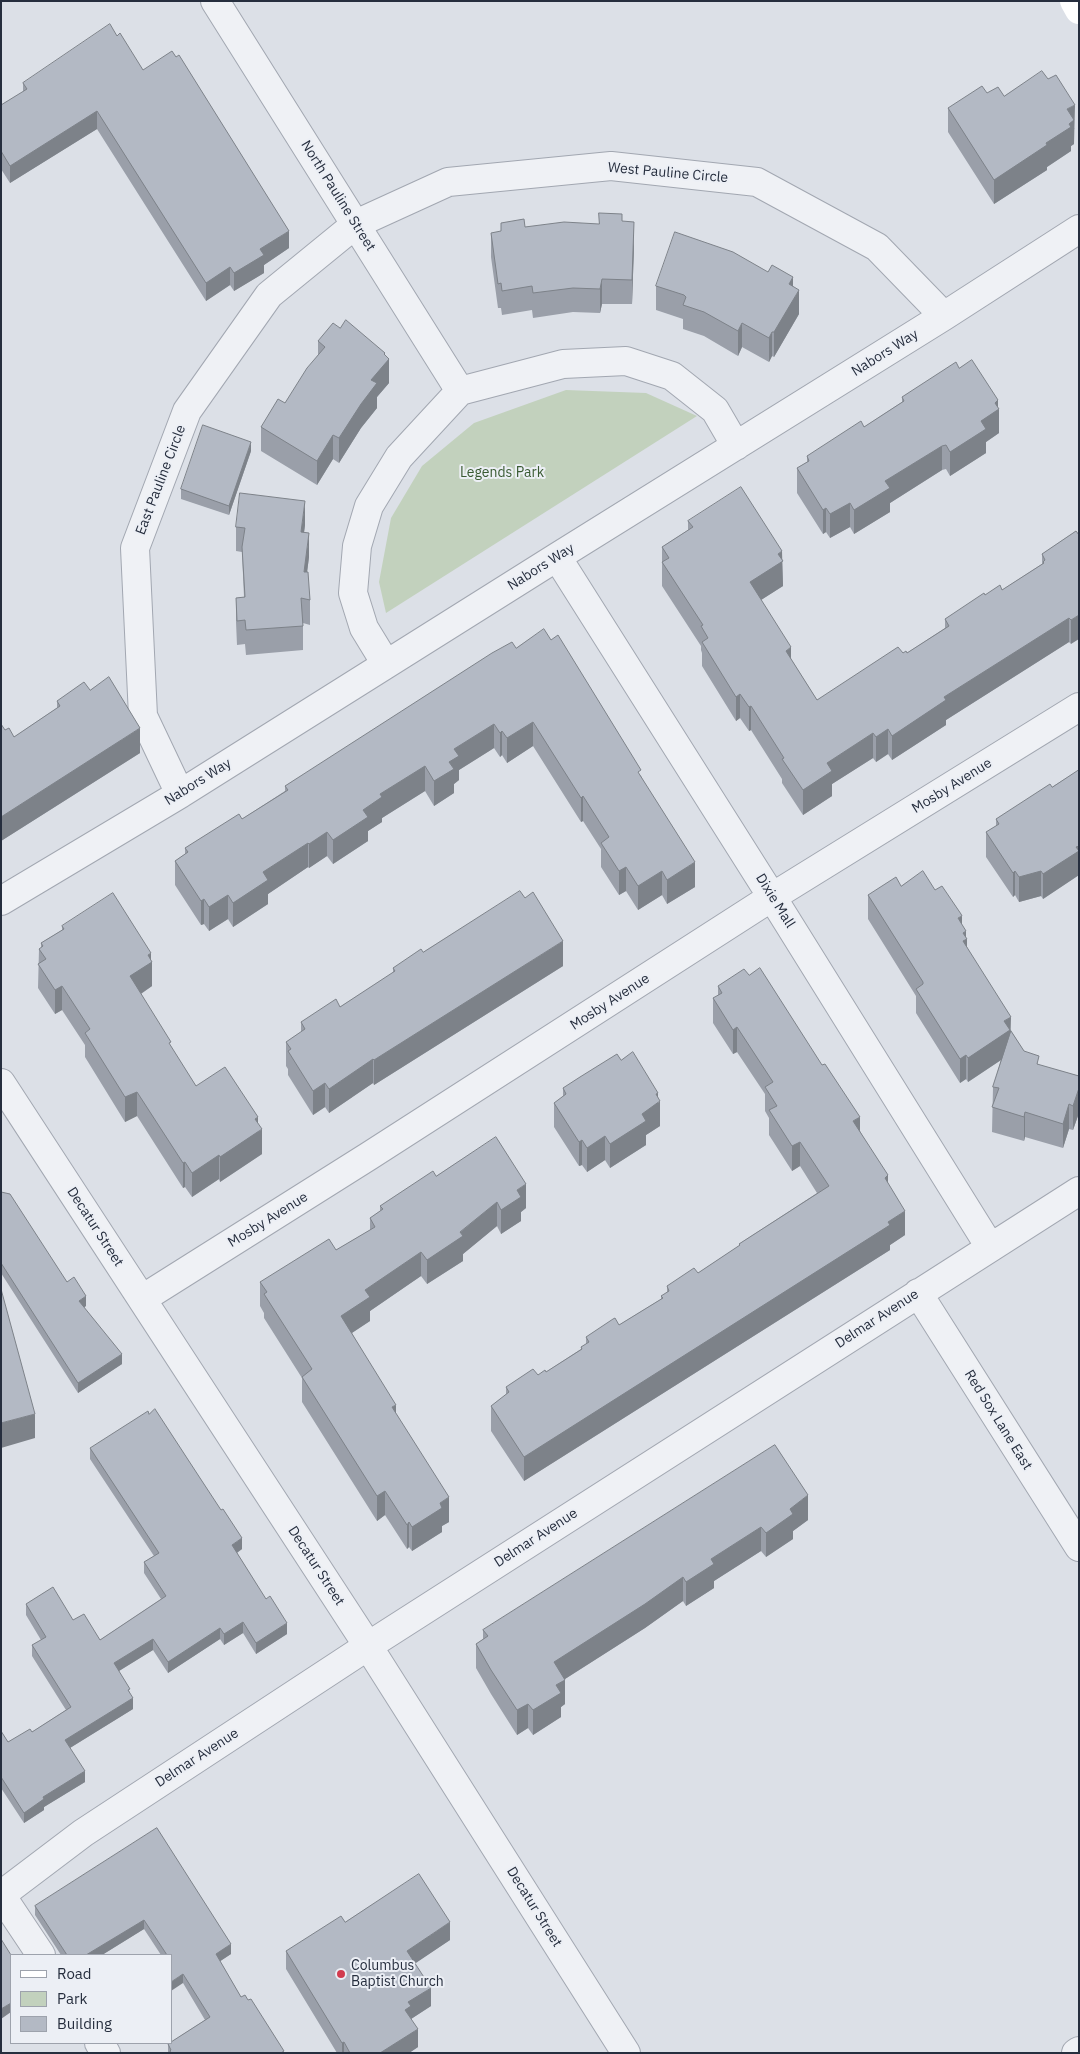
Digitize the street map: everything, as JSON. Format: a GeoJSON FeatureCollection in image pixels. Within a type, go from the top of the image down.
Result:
{"type":"FeatureCollection","features":[{"type":"Feature","properties":{"kind":"street","name":"North Pauline Street"},"geometry":{"type":"LineString","coordinates":[[215,1],[460,391]]}},
{"type":"Feature","properties":{"kind":"street"},"geometry":{"type":"LineString","coordinates":[[1074,1],[1079,10]]}},
{"type":"Feature","properties":{"kind":"street","name":"West Pauline Circle"},"geometry":{"type":"LineString","coordinates":[[356,224],[448,182],[611,166],[757,182],[877,247],[944,316]]}},
{"type":"Feature","properties":{"kind":"street","name":"East Pauline Circle"},"geometry":{"type":"LineString","coordinates":[[180,794],[143,716],[135,548],[187,411],[269,294],[356,224]]}},
{"type":"Feature","properties":{"kind":"street","name":"Nabors Way"},"geometry":{"type":"LineString","coordinates":[[1,901],[180,794],[944,316],[1079,229]]}},
{"type":"Feature","properties":{"kind":"street"},"geometry":{"type":"LineString","coordinates":[[386,664],[364,628],[353,593],[357,546],[369,506],[399,457],[460,391],[563,364],[626,361],[672,376],[715,410],[736,446]]}},
{"type":"Feature","properties":{"kind":"street","name":"Dixie Mall"},"geometry":{"type":"LineString","coordinates":[[557,557],[990,1247]]}},
{"type":"Feature","properties":{"kind":"street","name":"Mosby Avenue"},"geometry":{"type":"LineString","coordinates":[[142,1299],[378,1151],[772,897],[1079,707]]}},
{"type":"Feature","properties":{"kind":"street","name":"Decatur Street"},"geometry":{"type":"LineString","coordinates":[[1,1083],[9,1114],[142,1299],[368,1646],[626,2053]]}},
{"type":"Feature","properties":{"kind":"street","name":"Delmar Avenue"},"geometry":{"type":"LineString","coordinates":[[1,1895],[83,1833],[368,1646],[990,1247],[1076,1198]]}},
{"type":"Feature","properties":{"kind":"street","name":"Red Sox Lane East"},"geometry":{"type":"LineString","coordinates":[[918,1293],[1079,1547]]}},
{"type":"Feature","properties":{"kind":"street"},"geometry":{"type":"LineString","coordinates":[[1,1895],[40,1954]]}},
{"type":"Feature","properties":{"kind":"green space","name":"Legends Park"},"geometry":{"type":"Polygon","coordinates":[[[566,390],[646,393],[697,416],[386,613],[379,582],[391,518],[422,466],[474,423],[566,390]]]}},
{"type":"Feature","properties":{"kind":"building"},"geometry":{"type":"Polygon","coordinates":[[[110,24],[117,36],[120,33],[143,70],[172,51],[176,57],[179,55],[289,231],[260,249],[264,255],[234,273],[230,267],[206,283],[97,111],[10,166],[1,151],[1,105],[27,89],[23,83],[110,24]]]}},
{"type":"Feature","properties":{"kind":"building"},"geometry":{"type":"Polygon","coordinates":[[[1042,71],[1048,79],[1056,75],[1075,105],[1067,109],[1074,120],[1069,124],[1071,127],[994,180],[948,108],[982,86],[987,93],[998,87],[1004,96],[1042,71]]]}},
{"type":"Feature","properties":{"kind":"building"},"geometry":{"type":"Polygon","coordinates":[[[599,213],[622,214],[622,221],[634,222],[632,280],[602,279],[600,289],[573,288],[533,293],[532,286],[502,291],[501,283],[498,284],[491,233],[501,231],[501,223],[524,219],[525,227],[564,222],[599,224],[599,213]]]}},
{"type":"Feature","properties":{"kind":"building"},"geometry":{"type":"Polygon","coordinates":[[[675,232],[733,252],[768,272],[772,265],[793,277],[789,284],[799,290],[769,338],[742,323],[738,331],[704,312],[683,305],[686,297],[684,295],[656,286],[675,232]]]}},
{"type":"Feature","properties":{"kind":"building"},"geometry":{"type":"Polygon","coordinates":[[[346,320],[385,353],[389,359],[371,380],[377,383],[339,438],[333,435],[317,461],[261,427],[278,399],[285,403],[307,368],[325,347],[318,341],[333,323],[340,328],[346,320]]]}},
{"type":"Feature","properties":{"kind":"building"},"geometry":{"type":"Polygon","coordinates":[[[972,360],[998,400],[995,403],[999,409],[981,421],[986,429],[950,452],[946,445],[942,446],[885,481],[890,488],[854,510],[850,503],[830,514],[826,508],[823,510],[797,468],[809,461],[807,456],[861,421],[864,427],[904,401],[902,397],[956,362],[959,368],[972,360]]]}},
{"type":"Feature","properties":{"kind":"building"},"geometry":{"type":"Polygon","coordinates":[[[203,425],[251,442],[229,506],[181,489],[203,425]]]}},
{"type":"Feature","properties":{"kind":"building"},"geometry":{"type":"Polygon","coordinates":[[[741,487],[782,551],[778,554],[783,561],[750,582],[791,647],[786,651],[817,700],[898,647],[903,653],[906,651],[907,653],[949,626],[945,619],[984,593],[985,595],[1000,585],[1002,590],[1044,563],[1045,560],[1042,554],[1076,531],[1079,535],[1079,615],[1071,620],[1069,618],[944,697],[946,700],[892,736],[888,729],[876,737],[873,733],[827,763],[832,771],[803,790],[782,759],[784,758],[751,706],[749,707],[740,694],[736,697],[702,642],[708,638],[701,626],[703,625],[662,562],[669,558],[662,547],[693,527],[688,521],[741,487]]]}},
{"type":"Feature","properties":{"kind":"building"},"geometry":{"type":"Polygon","coordinates":[[[240,493],[305,501],[301,532],[309,533],[304,572],[308,572],[310,600],[301,598],[303,626],[246,630],[245,620],[237,621],[236,598],[245,597],[242,547],[245,528],[236,527],[240,493]]]}},
{"type":"Feature","properties":{"kind":"building"},"geometry":{"type":"Polygon","coordinates":[[[544,629],[551,640],[558,635],[641,770],[638,772],[695,862],[667,880],[662,871],[638,886],[626,867],[619,871],[601,843],[609,837],[583,796],[581,798],[533,722],[507,738],[502,731],[500,733],[494,724],[454,749],[459,756],[449,762],[454,769],[434,781],[425,766],[380,794],[382,797],[363,810],[368,817],[333,840],[327,832],[308,843],[263,872],[268,880],[233,903],[228,895],[209,907],[204,899],[201,901],[175,861],[188,852],[185,848],[239,814],[242,819],[288,790],[285,786],[492,653],[512,642],[516,648],[544,629]]]}},
{"type":"Feature","properties":{"kind":"building"},"geometry":{"type":"Polygon","coordinates":[[[109,677],[140,728],[1,817],[1,724],[5,730],[9,728],[14,737],[60,706],[57,701],[84,682],[90,690],[109,677]]]}},
{"type":"Feature","properties":{"kind":"building"},"geometry":{"type":"Polygon","coordinates":[[[1079,770],[1079,846],[1076,847],[1079,851],[1043,874],[1041,871],[1019,877],[1015,871],[1013,873],[986,832],[999,824],[996,819],[1050,784],[1052,787],[1079,770]]]}},
{"type":"Feature","properties":{"kind":"building"},"geometry":{"type":"Polygon","coordinates":[[[923,871],[935,890],[942,886],[961,914],[962,916],[958,918],[966,931],[963,933],[967,939],[963,941],[1011,1017],[1004,1021],[1010,1030],[968,1058],[966,1055],[960,1059],[916,989],[923,982],[868,895],[896,877],[901,886],[923,871]]]}},
{"type":"Feature","properties":{"kind":"building"},"geometry":{"type":"Polygon","coordinates":[[[520,891],[525,898],[533,892],[563,941],[373,1059],[329,1089],[325,1083],[313,1091],[288,1051],[291,1049],[286,1042],[305,1029],[301,1022],[336,999],[340,1007],[395,971],[393,968],[421,949],[423,952],[520,891]]]}},
{"type":"Feature","properties":{"kind":"building"},"geometry":{"type":"Polygon","coordinates":[[[113,893],[151,953],[148,955],[152,962],[130,976],[196,1086],[225,1067],[258,1117],[255,1119],[262,1129],[192,1173],[185,1162],[183,1163],[137,1092],[125,1097],[85,1033],[90,1029],[62,986],[55,990],[38,964],[46,959],[39,949],[43,946],[41,943],[64,929],[62,926],[113,893]]]}},
{"type":"Feature","properties":{"kind":"building"},"geometry":{"type":"Polygon","coordinates":[[[760,968],[822,1065],[825,1064],[860,1117],[853,1121],[888,1175],[885,1178],[905,1211],[888,1222],[890,1225],[524,1457],[491,1406],[509,1392],[506,1387],[533,1369],[538,1375],[545,1370],[546,1372],[582,1349],[581,1347],[589,1342],[586,1337],[613,1319],[615,1318],[619,1325],[663,1298],[661,1296],[669,1291],[667,1286],[694,1268],[698,1273],[829,1186],[800,1142],[792,1146],[769,1110],[777,1106],[765,1087],[773,1082],[737,1027],[733,1030],[713,998],[722,993],[718,986],[744,969],[749,975],[760,968]]]}},
{"type":"Feature","properties":{"kind":"building"},"geometry":{"type":"Polygon","coordinates":[[[1011,1031],[1024,1051],[1039,1056],[1037,1064],[1079,1076],[1079,1088],[1073,1106],[1069,1104],[1063,1124],[1025,1112],[1024,1117],[992,1107],[999,1088],[993,1087],[1011,1031]]]}},
{"type":"Feature","properties":{"kind":"building"},"geometry":{"type":"Polygon","coordinates":[[[633,1052],[658,1093],[656,1094],[660,1101],[642,1114],[646,1121],[610,1144],[605,1136],[587,1148],[582,1140],[579,1142],[554,1103],[566,1094],[563,1088],[580,1077],[617,1054],[621,1060],[633,1052]]]}},
{"type":"Feature","properties":{"kind":"building"},"geometry":{"type":"Polygon","coordinates":[[[496,1137],[526,1184],[517,1190],[521,1197],[501,1210],[497,1202],[460,1232],[463,1236],[427,1260],[421,1252],[365,1290],[370,1297],[341,1316],[396,1405],[392,1407],[449,1497],[440,1503],[442,1508],[412,1527],[409,1522],[407,1525],[385,1491],[377,1496],[302,1377],[312,1369],[264,1294],[267,1292],[260,1282],[329,1239],[336,1250],[375,1227],[370,1218],[383,1209],[380,1206],[433,1171],[436,1176],[496,1137]]]}},
{"type":"Feature","properties":{"kind":"building"},"geometry":{"type":"Polygon","coordinates":[[[1,1192],[10,1194],[67,1282],[74,1277],[86,1296],[79,1301],[122,1354],[78,1383],[1,1263],[1,1192]]]}},
{"type":"Feature","properties":{"kind":"building"},"geometry":{"type":"Polygon","coordinates":[[[1,1289],[35,1414],[1,1423],[1,1289]]]}},
{"type":"Feature","properties":{"kind":"building"},"geometry":{"type":"Polygon","coordinates":[[[155,1409],[221,1510],[223,1509],[242,1538],[232,1545],[266,1599],[270,1596],[287,1623],[256,1643],[243,1622],[224,1634],[220,1628],[168,1662],[153,1639],[114,1663],[130,1689],[128,1690],[133,1698],[65,1740],[85,1771],[43,1797],[44,1799],[24,1813],[1,1777],[1,1731],[8,1742],[30,1729],[32,1732],[71,1707],[32,1645],[46,1637],[26,1604],[53,1587],[73,1620],[84,1614],[100,1640],[166,1596],[144,1562],[159,1553],[90,1448],[148,1411],[149,1414],[155,1409]]]}},
{"type":"Feature","properties":{"kind":"building"},"geometry":{"type":"Polygon","coordinates":[[[775,1445],[808,1495],[790,1509],[793,1514],[766,1533],[761,1527],[711,1559],[714,1564],[686,1582],[683,1577],[645,1604],[554,1662],[565,1680],[556,1685],[561,1693],[533,1710],[528,1704],[517,1710],[476,1644],[488,1636],[483,1630],[775,1445]]]}},
{"type":"Feature","properties":{"kind":"building"},"geometry":{"type":"Polygon","coordinates":[[[157,1828],[231,1944],[216,1954],[241,1997],[245,1995],[248,2000],[251,1999],[284,2051],[281,2053],[171,2053],[168,2044],[172,2044],[172,2041],[210,2017],[183,1974],[172,1981],[172,1954],[166,1954],[144,1920],[88,1954],[66,1954],[35,1906],[157,1828]]]}},
{"type":"Feature","properties":{"kind":"building","name":"Columbus Baptist Church"},"geometry":{"type":"Polygon","coordinates":[[[419,1874],[450,1922],[407,1951],[431,1988],[408,2002],[411,2006],[405,2010],[418,2029],[380,2053],[350,2053],[286,1951],[341,1916],[345,1922],[419,1874]]]}},
{"type":"Feature","properties":{"kind":"building"},"geometry":{"type":"Polygon","coordinates":[[[1,1939],[10,1954],[10,2004],[1,2009],[1,1939]]]}},
{"type":"Feature","properties":{"kind":"place","name":"Columbus Baptist Church"},"geometry":{"type":"Point","coordinates":[341,1974]}}]}
